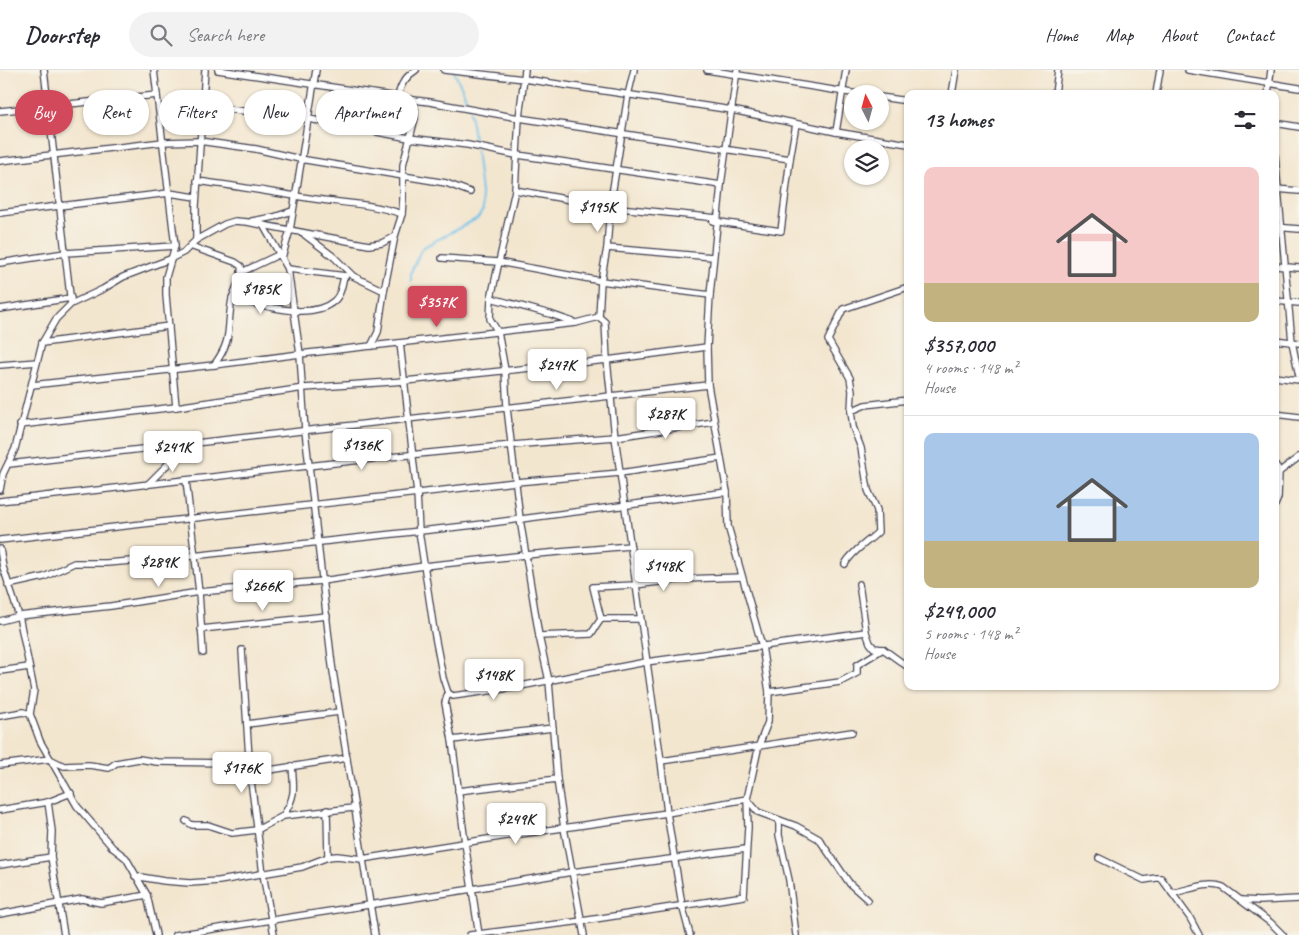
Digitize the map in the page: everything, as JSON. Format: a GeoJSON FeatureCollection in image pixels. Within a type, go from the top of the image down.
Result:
{"type":"FeatureCollection","features":[{"type":"Feature","properties":{"kind":"street"},"geometry":{"type":"LineString","coordinates":[[44,70],[46,90]]}},
{"type":"Feature","properties":{"kind":"street"},"geometry":{"type":"LineString","coordinates":[[154,70],[175,246],[166,277],[176,407]]}},
{"type":"Feature","properties":{"kind":"street"},"geometry":{"type":"LineString","coordinates":[[203,90],[205,70]]}},
{"type":"Feature","properties":{"kind":"street"},"geometry":{"type":"LineString","coordinates":[[218,70],[349,90]]}},
{"type":"Feature","properties":{"kind":"street"},"geometry":{"type":"LineString","coordinates":[[242,272],[281,256],[290,230],[300,159],[309,119],[316,70]]}},
{"type":"Feature","properties":{"kind":"street"},"geometry":{"type":"LineString","coordinates":[[399,90],[404,80],[416,70]]}},
{"type":"Feature","properties":{"kind":"street"},"geometry":{"type":"LineString","coordinates":[[444,70],[524,79],[732,110],[836,132],[904,143]]}},
{"type":"Feature","properties":{"kind":"street"},"geometry":{"type":"LineString","coordinates":[[525,70],[519,118],[515,190],[491,298],[490,319],[498,332],[504,370],[506,408],[520,519],[539,636],[549,681],[557,779],[584,935]]}},
{"type":"Feature","properties":{"kind":"street"},"geometry":{"type":"LineString","coordinates":[[598,317],[610,207],[628,94],[634,70]]}},
{"type":"Feature","properties":{"kind":"street"},"geometry":{"type":"LineString","coordinates":[[707,70],[737,72],[843,92]]}},
{"type":"Feature","properties":{"kind":"street"},"geometry":{"type":"LineString","coordinates":[[836,132],[846,70]]}},
{"type":"Feature","properties":{"kind":"street"},"geometry":{"type":"LineString","coordinates":[[953,90],[956,70]]}},
{"type":"Feature","properties":{"kind":"street"},"geometry":{"type":"LineString","coordinates":[[1056,90],[1058,70]]}},
{"type":"Feature","properties":{"kind":"street"},"geometry":{"type":"LineString","coordinates":[[1157,90],[1160,70]]}},
{"type":"Feature","properties":{"kind":"street"},"geometry":{"type":"LineString","coordinates":[[1188,70],[1299,88]]}},
{"type":"Feature","properties":{"kind":"street"},"geometry":{"type":"LineString","coordinates":[[1268,90],[1271,70]]}},
{"type":"Feature","properties":{"kind":"street"},"geometry":{"type":"LineString","coordinates":[[470,935],[582,921],[744,896],[747,798],[759,745],[768,722],[769,692],[762,646],[728,526],[728,492],[708,385],[707,347],[714,220],[721,185],[737,72]]}},
{"type":"Feature","properties":{"kind":"street"},"geometry":{"type":"LineString","coordinates":[[73,104],[157,95]]}},
{"type":"Feature","properties":{"kind":"street"},"geometry":{"type":"LineString","coordinates":[[889,98],[904,100]]}},
{"type":"Feature","properties":{"kind":"street"},"geometry":{"type":"LineString","coordinates":[[418,101],[519,118],[790,159]]}},
{"type":"Feature","properties":{"kind":"street"},"geometry":{"type":"LineString","coordinates":[[0,111],[15,110]]}},
{"type":"Feature","properties":{"kind":"street"},"geometry":{"type":"LineString","coordinates":[[234,110],[309,119],[409,138],[468,145],[517,155],[721,185]]}},
{"type":"Feature","properties":{"kind":"street"},"geometry":{"type":"LineString","coordinates":[[515,190],[610,207],[714,220],[781,231],[796,124]]}},
{"type":"Feature","properties":{"kind":"street"},"geometry":{"type":"LineString","coordinates":[[1279,124],[1299,127]]}},
{"type":"Feature","properties":{"kind":"street"},"geometry":{"type":"LineString","coordinates":[[0,490],[2,474],[9,464],[15,449],[42,343],[56,319],[71,301],[51,135]]}},
{"type":"Feature","properties":{"kind":"street"},"geometry":{"type":"LineString","coordinates":[[196,240],[200,135]]}},
{"type":"Feature","properties":{"kind":"street"},"geometry":{"type":"LineString","coordinates":[[371,346],[378,332],[395,236],[402,214],[402,175],[410,135]]}},
{"type":"Feature","properties":{"kind":"street"},"geometry":{"type":"LineString","coordinates":[[0,161],[163,142],[199,141],[446,182],[470,192]]}},
{"type":"Feature","properties":{"kind":"street"},"geometry":{"type":"LineString","coordinates":[[197,181],[384,207],[402,214]]}},
{"type":"Feature","properties":{"kind":"street"},"geometry":{"type":"LineString","coordinates":[[1279,189],[1299,191]]}},
{"type":"Feature","properties":{"kind":"street"},"geometry":{"type":"LineString","coordinates":[[0,213],[169,193],[196,197]]}},
{"type":"Feature","properties":{"kind":"street"},"geometry":{"type":"LineString","coordinates":[[1279,208],[1292,342],[1299,376]]}},
{"type":"Feature","properties":{"kind":"street"},"geometry":{"type":"LineString","coordinates":[[247,222],[292,211]]}},
{"type":"Feature","properties":{"kind":"street"},"geometry":{"type":"LineString","coordinates":[[0,309],[71,301],[103,289],[123,277],[170,259],[184,252],[196,240],[225,224],[235,221],[369,245],[382,244],[395,236]]}},
{"type":"Feature","properties":{"kind":"street"},"geometry":{"type":"LineString","coordinates":[[263,225],[288,269],[304,388],[305,431],[317,541],[339,712],[375,935]]}},
{"type":"Feature","properties":{"kind":"street"},"geometry":{"type":"LineString","coordinates":[[1279,228],[1299,229]]}},
{"type":"Feature","properties":{"kind":"street"},"geometry":{"type":"LineString","coordinates":[[304,233],[334,257],[353,276],[384,291]]}},
{"type":"Feature","properties":{"kind":"street"},"geometry":{"type":"LineString","coordinates":[[0,263],[65,253],[175,246]]}},
{"type":"Feature","properties":{"kind":"street"},"geometry":{"type":"LineString","coordinates":[[190,246],[235,262],[240,266],[242,272],[232,298],[230,328],[226,348],[214,365]]}},
{"type":"Feature","properties":{"kind":"street"},"geometry":{"type":"LineString","coordinates":[[607,248],[713,257]]}},
{"type":"Feature","properties":{"kind":"street"},"geometry":{"type":"LineString","coordinates":[[442,258],[498,262],[601,281],[710,295]]}},
{"type":"Feature","properties":{"kind":"street"},"geometry":{"type":"LineString","coordinates":[[1279,266],[1299,268]]}},
{"type":"Feature","properties":{"kind":"street"},"geometry":{"type":"LineString","coordinates":[[288,269],[353,276]]}},
{"type":"Feature","properties":{"kind":"street"},"geometry":{"type":"LineString","coordinates":[[232,298],[294,311],[324,307],[334,301],[340,293],[344,276]]}},
{"type":"Feature","properties":{"kind":"street"},"geometry":{"type":"LineString","coordinates":[[846,564],[851,554],[870,541],[878,532],[877,510],[868,490],[861,448],[853,428],[850,378],[828,340],[843,309],[904,288]]}},
{"type":"Feature","properties":{"kind":"street"},"geometry":{"type":"LineString","coordinates":[[491,298],[576,323]]}},
{"type":"Feature","properties":{"kind":"street"},"geometry":{"type":"LineString","coordinates":[[1279,301],[1299,304]]}},
{"type":"Feature","properties":{"kind":"street"},"geometry":{"type":"LineString","coordinates":[[32,385],[576,323],[598,317]]}},
{"type":"Feature","properties":{"kind":"street"},"geometry":{"type":"LineString","coordinates":[[598,317],[605,322],[614,437],[667,814],[682,905],[690,935]]}},
{"type":"Feature","properties":{"kind":"street"},"geometry":{"type":"LineString","coordinates":[[42,343],[169,326]]}},
{"type":"Feature","properties":{"kind":"street"},"geometry":{"type":"LineString","coordinates":[[1279,340],[1299,343]]}},
{"type":"Feature","properties":{"kind":"street"},"geometry":{"type":"LineString","coordinates":[[400,342],[417,494],[419,531],[436,640],[443,678],[448,693],[445,703],[452,740],[478,934]]}},
{"type":"Feature","properties":{"kind":"street"},"geometry":{"type":"LineString","coordinates":[[20,425],[176,407],[304,388],[405,381],[607,360],[707,347]]}},
{"type":"Feature","properties":{"kind":"street"},"geometry":{"type":"LineString","coordinates":[[0,365],[37,362]]}},
{"type":"Feature","properties":{"kind":"street"},"geometry":{"type":"LineString","coordinates":[[1279,378],[1299,380]]}},
{"type":"Feature","properties":{"kind":"street"},"geometry":{"type":"LineString","coordinates":[[9,464],[708,385]]}},
{"type":"Feature","properties":{"kind":"street"},"geometry":{"type":"LineString","coordinates":[[851,411],[865,405],[904,400]]}},
{"type":"Feature","properties":{"kind":"street"},"geometry":{"type":"LineString","coordinates":[[1279,414],[1299,417]]}},
{"type":"Feature","properties":{"kind":"street"},"geometry":{"type":"LineString","coordinates":[[0,501],[310,465],[412,456],[512,444],[614,437],[714,422]]}},
{"type":"Feature","properties":{"kind":"street"},"geometry":{"type":"LineString","coordinates":[[147,485],[167,465],[177,444]]}},
{"type":"Feature","properties":{"kind":"street"},"geometry":{"type":"LineString","coordinates":[[0,540],[516,482],[620,473],[721,458]]}},
{"type":"Feature","properties":{"kind":"street"},"geometry":{"type":"LineString","coordinates":[[1279,472],[1299,458]]}},
{"type":"Feature","properties":{"kind":"street"},"geometry":{"type":"LineString","coordinates":[[186,480],[203,653]]}},
{"type":"Feature","properties":{"kind":"street"},"geometry":{"type":"LineString","coordinates":[[8,585],[44,577],[74,564],[183,557],[520,519],[728,492]]}},
{"type":"Feature","properties":{"kind":"street"},"geometry":{"type":"LineString","coordinates":[[0,621],[19,616],[111,606],[198,592],[322,581],[526,554],[630,546]]}},
{"type":"Feature","properties":{"kind":"street"},"geometry":{"type":"LineString","coordinates":[[0,549],[2,567],[19,616],[34,690],[30,714],[40,741],[77,806],[113,848],[126,858],[146,895],[156,935]]}},
{"type":"Feature","properties":{"kind":"street"},"geometry":{"type":"LineString","coordinates":[[539,636],[591,634],[601,619],[593,587],[635,585],[684,579],[742,577]]}},
{"type":"Feature","properties":{"kind":"street"},"geometry":{"type":"LineString","coordinates":[[859,584],[866,632],[870,643],[874,648],[883,649],[904,664]]}},
{"type":"Feature","properties":{"kind":"street"},"geometry":{"type":"LineString","coordinates":[[201,629],[327,616]]}},
{"type":"Feature","properties":{"kind":"street"},"geometry":{"type":"LineString","coordinates":[[601,619],[640,619]]}},
{"type":"Feature","properties":{"kind":"street"},"geometry":{"type":"LineString","coordinates":[[448,693],[452,696],[549,681],[646,662],[866,632]]}},
{"type":"Feature","properties":{"kind":"street"},"geometry":{"type":"LineString","coordinates":[[769,692],[840,682],[857,673],[857,665],[883,649]]}},
{"type":"Feature","properties":{"kind":"street"},"geometry":{"type":"LineString","coordinates":[[242,650],[250,773],[263,874],[274,935]]}},
{"type":"Feature","properties":{"kind":"street"},"geometry":{"type":"LineString","coordinates":[[0,671],[29,667]]}},
{"type":"Feature","properties":{"kind":"street"},"geometry":{"type":"LineString","coordinates":[[0,716],[23,712],[30,714]]}},
{"type":"Feature","properties":{"kind":"street"},"geometry":{"type":"LineString","coordinates":[[246,724],[339,712]]}},
{"type":"Feature","properties":{"kind":"street"},"geometry":{"type":"LineString","coordinates":[[452,740],[552,728]]}},
{"type":"Feature","properties":{"kind":"street"},"geometry":{"type":"LineString","coordinates":[[661,761],[852,732]]}},
{"type":"Feature","properties":{"kind":"street"},"geometry":{"type":"LineString","coordinates":[[250,773],[346,758]]}},
{"type":"Feature","properties":{"kind":"street"},"geometry":{"type":"LineString","coordinates":[[0,765],[50,759],[64,766],[89,765],[109,768],[116,763],[139,759],[157,762],[243,765],[250,773]]}},
{"type":"Feature","properties":{"kind":"street"},"geometry":{"type":"LineString","coordinates":[[284,816],[294,794],[292,766]]}},
{"type":"Feature","properties":{"kind":"street"},"geometry":{"type":"LineString","coordinates":[[458,791],[557,779]]}},
{"type":"Feature","properties":{"kind":"street"},"geometry":{"type":"LineString","coordinates":[[0,810],[48,802],[71,794]]}},
{"type":"Feature","properties":{"kind":"street"},"geometry":{"type":"LineString","coordinates":[[135,876],[190,883],[263,874],[302,867],[328,857],[337,856],[362,859],[667,814],[747,798]]}},
{"type":"Feature","properties":{"kind":"street"},"geometry":{"type":"LineString","coordinates":[[747,798],[758,812],[796,826],[819,839],[850,884],[868,900]]}},
{"type":"Feature","properties":{"kind":"street"},"geometry":{"type":"LineString","coordinates":[[48,802],[52,831],[52,856],[64,935]]}},
{"type":"Feature","properties":{"kind":"street"},"geometry":{"type":"LineString","coordinates":[[186,821],[192,825],[208,825],[232,833],[257,830],[284,816],[354,808]]}},
{"type":"Feature","properties":{"kind":"street"},"geometry":{"type":"LineString","coordinates":[[326,810],[328,857]]}},
{"type":"Feature","properties":{"kind":"street"},"geometry":{"type":"LineString","coordinates":[[779,820],[779,834],[789,880],[796,935]]}},
{"type":"Feature","properties":{"kind":"street"},"geometry":{"type":"LineString","coordinates":[[175,935],[572,872],[746,849]]}},
{"type":"Feature","properties":{"kind":"street"},"geometry":{"type":"LineString","coordinates":[[0,865],[52,856]]}},
{"type":"Feature","properties":{"kind":"street"},"geometry":{"type":"LineString","coordinates":[[1099,858],[1144,880],[1161,878],[1190,918],[1199,935]]}},
{"type":"Feature","properties":{"kind":"street"},"geometry":{"type":"LineString","coordinates":[[1172,893],[1218,885],[1271,923],[1283,935]]}},
{"type":"Feature","properties":{"kind":"street"},"geometry":{"type":"LineString","coordinates":[[0,914],[82,899],[101,903],[146,895]]}},
{"type":"Feature","properties":{"kind":"street"},"geometry":{"type":"LineString","coordinates":[[1241,900],[1299,899]]}},
{"type":"Feature","properties":{"kind":"waterway"},"geometry":{"type":"LineString","coordinates":[[454,72],[469,107]]}},
{"type":"Feature","properties":{"kind":"waterway"},"geometry":{"type":"LineString","coordinates":[[470,112],[475,144]]}},
{"type":"Feature","properties":{"kind":"waterway"},"geometry":{"type":"LineString","coordinates":[[411,281],[411,272],[422,248],[478,218],[483,210],[476,149]]}}]}
